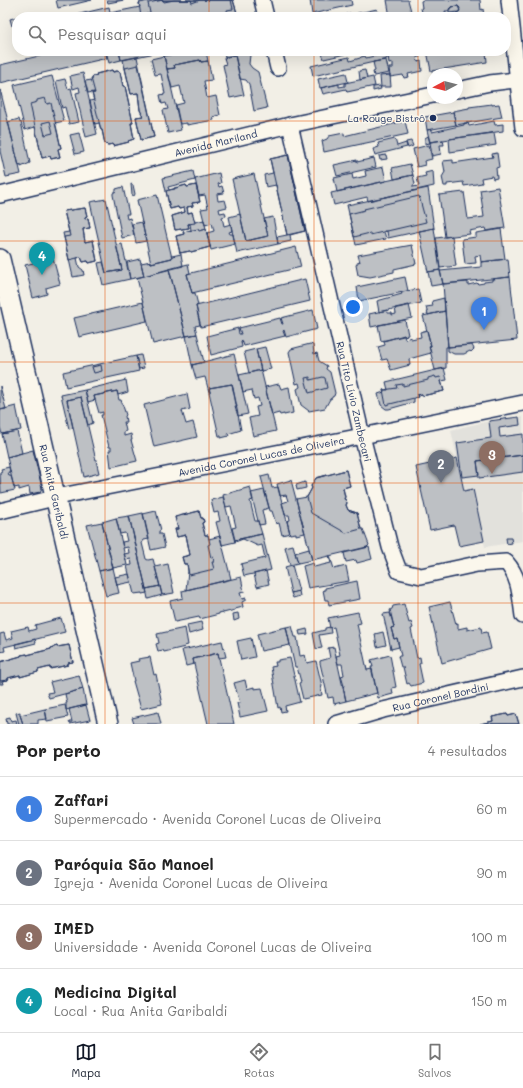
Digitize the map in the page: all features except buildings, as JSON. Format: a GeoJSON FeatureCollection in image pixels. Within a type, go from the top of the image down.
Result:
{"type":"FeatureCollection","features":[{"type":"Feature","properties":{"kind":"main road","name":"Rua Anita Garibaldi"},"geometry":{"type":"LineString","coordinates":[[0,259],[108,724]]}},
{"type":"Feature","properties":{"kind":"street"},"geometry":{"type":"LineString","coordinates":[[262,0],[265,12]]}},
{"type":"Feature","properties":{"kind":"street"},"geometry":{"type":"LineString","coordinates":[[509,0],[511,12]]}},
{"type":"Feature","properties":{"kind":"street"},"geometry":{"type":"LineString","coordinates":[[511,14],[520,79],[523,128]]}},
{"type":"Feature","properties":{"kind":"street"},"geometry":{"type":"LineString","coordinates":[[275,56],[278,68]]}},
{"type":"Feature","properties":{"kind":"street"},"geometry":{"type":"LineString","coordinates":[[463,89],[520,79]]}},
{"type":"Feature","properties":{"kind":"street","name":"Avenida Mariland"},"geometry":{"type":"LineString","coordinates":[[0,195],[290,125],[427,96]]}},
{"type":"Feature","properties":{"kind":"street","name":"Rua Tito Lívio Zambecari"},"geometry":{"type":"LineString","coordinates":[[290,125],[362,436],[390,547],[399,571],[421,576],[477,564],[506,562],[518,581],[523,616]]}},
{"type":"Feature","properties":{"kind":"street","name":"Avenida Coronel Lucas de Oliveira"},"geometry":{"type":"LineString","coordinates":[[0,510],[56,497],[523,403]]}},
{"type":"Feature","properties":{"kind":"street","name":"Rua Coronel Bordini"},"geometry":{"type":"LineString","coordinates":[[336,724],[383,710],[523,678]]}},
{"type":"Feature","properties":{"kind":"shaded area"},"geometry":{"type":"Polygon","coordinates":[[[523,417],[523,541],[485,547],[473,489],[464,491],[451,430],[489,421],[523,417]]]}},
{"type":"Feature","properties":{"kind":"place","name":"La Rouge Bistrô"},"geometry":{"type":"Point","coordinates":[433,118]}},
{"type":"Feature","properties":{"kind":"place","name":"Medicina Digital"},"geometry":{"type":"Point","coordinates":[42,275]}},
{"type":"Feature","properties":{"kind":"place","name":"Zaffari"},"geometry":{"type":"Point","coordinates":[484,330]}},
{"type":"Feature","properties":{"kind":"place","name":"IMED"},"geometry":{"type":"Point","coordinates":[492,474]}},
{"type":"Feature","properties":{"kind":"place","name":"Paróquia São Manoel"},"geometry":{"type":"Point","coordinates":[441,483]}}]}
